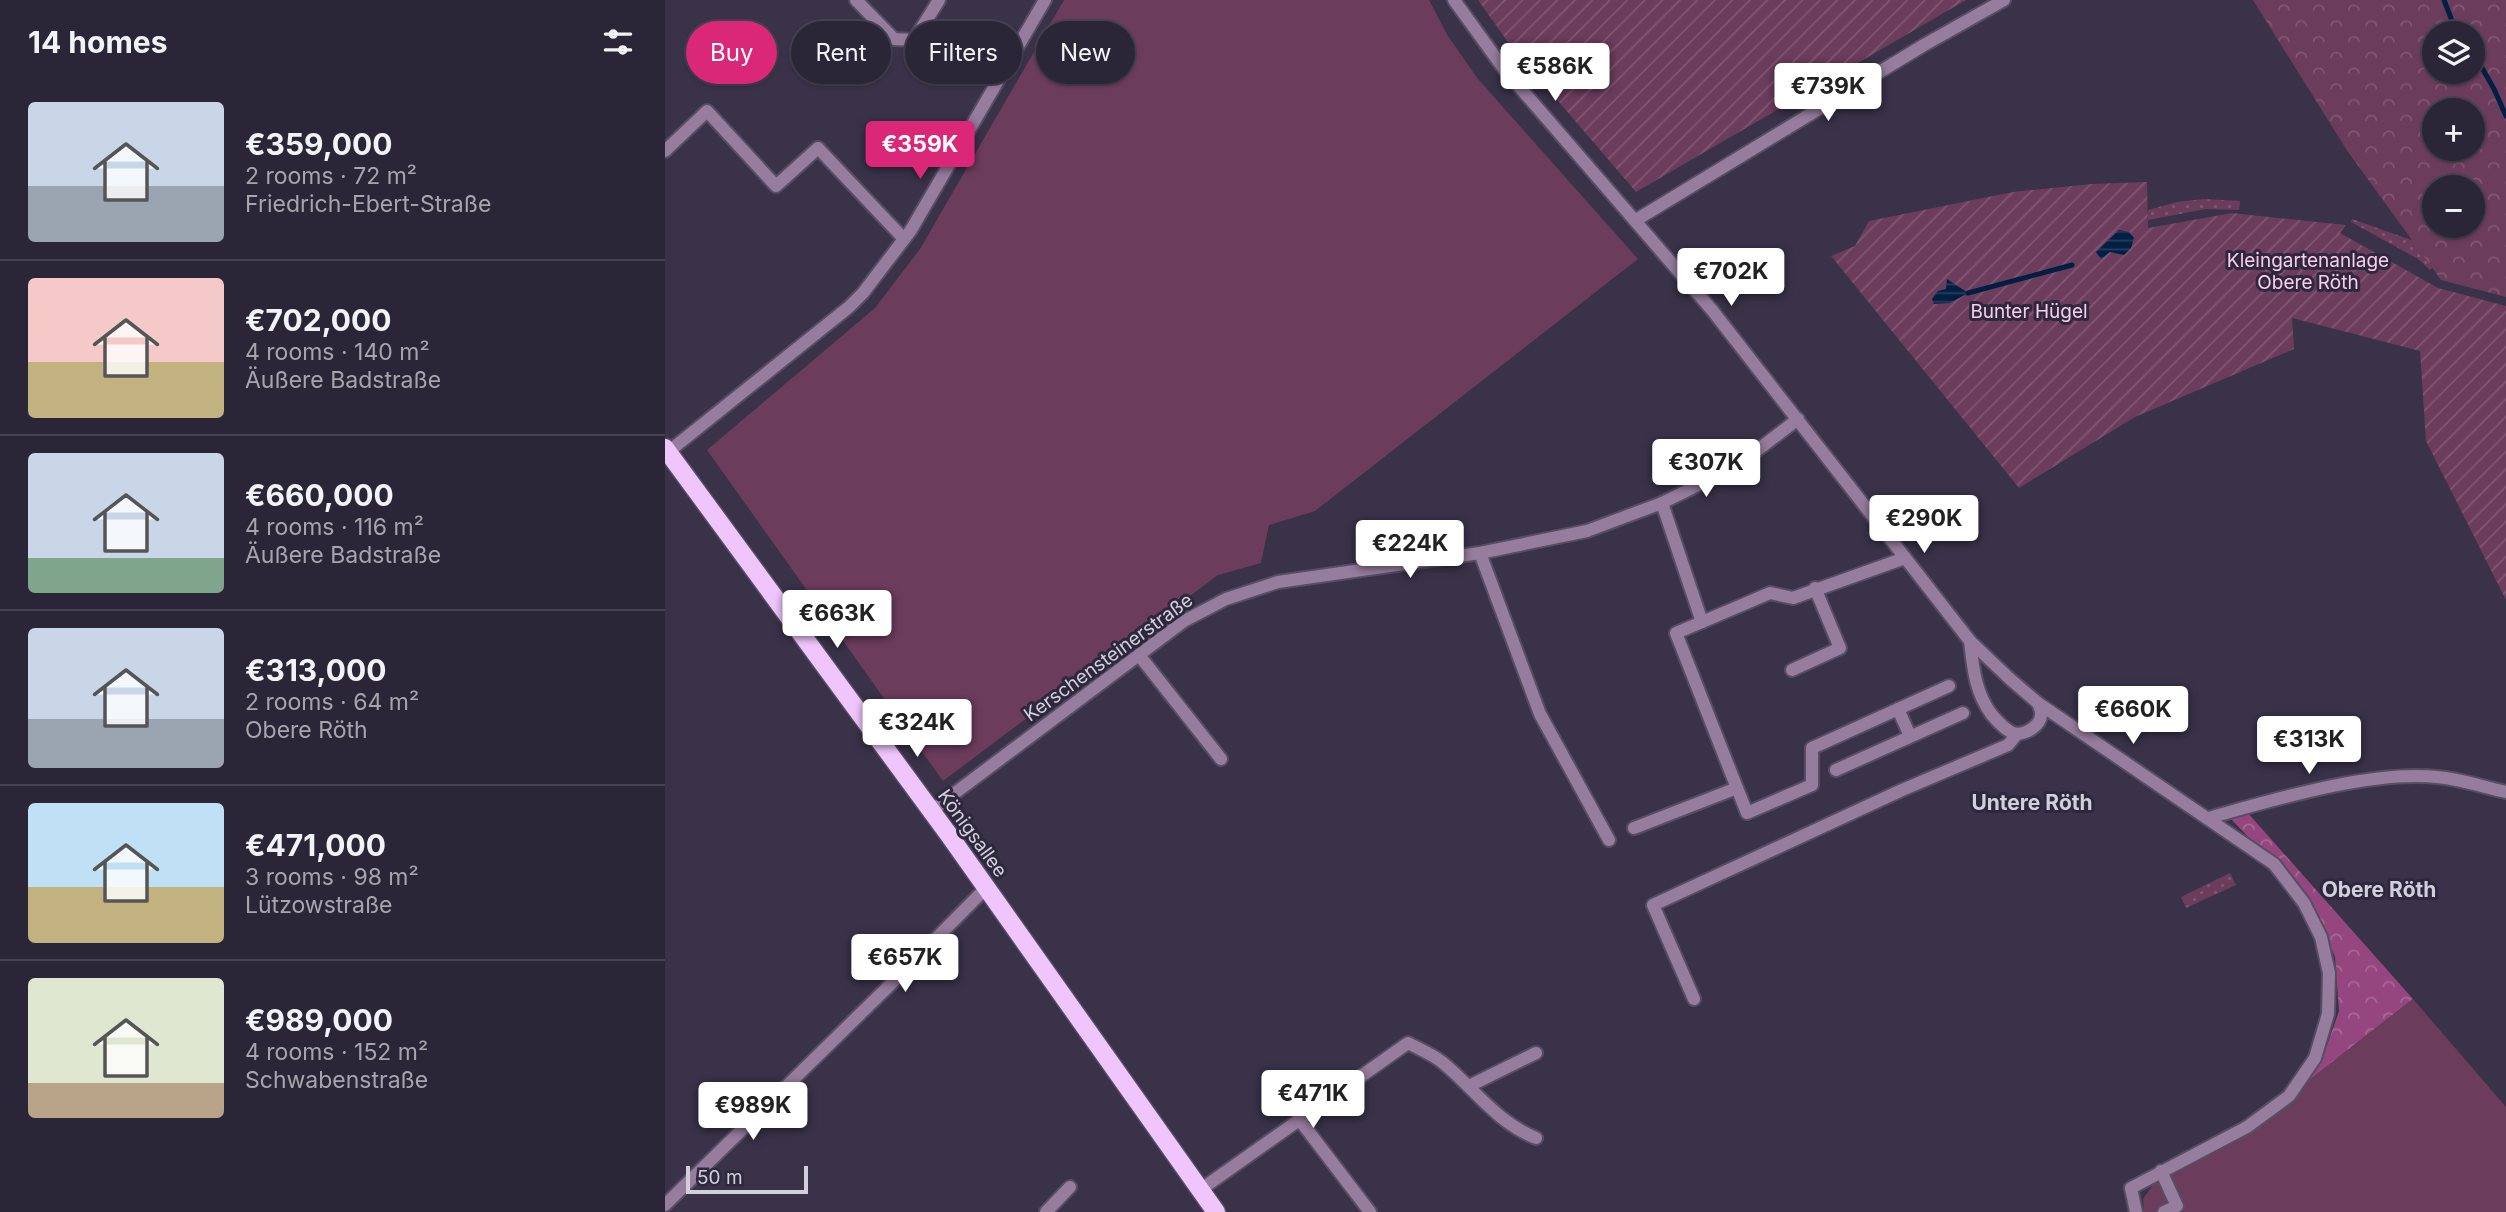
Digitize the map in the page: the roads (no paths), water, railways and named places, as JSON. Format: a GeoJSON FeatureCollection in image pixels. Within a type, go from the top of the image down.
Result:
{"type":"FeatureCollection","features":[{"type":"Feature","properties":{"kind":"main road","name":"Königsallee"},"geometry":{"type":"LineString","coordinates":[[666,450],[987,887],[1216,1212]]}},
{"type":"Feature","properties":{"kind":"street"},"geometry":{"type":"LineString","coordinates":[[856,0],[894,39],[914,40],[939,0]]}},
{"type":"Feature","properties":{"kind":"street"},"geometry":{"type":"LineString","coordinates":[[666,450],[849,307],[863,293],[904,239],[1045,0]]}},
{"type":"Feature","properties":{"kind":"street"},"geometry":{"type":"LineString","coordinates":[[1454,0],[1504,69],[1712,310],[1970,641],[2038,702],[2274,864],[2304,903],[2321,937],[2329,973],[2328,1014],[2315,1058],[2289,1096],[2247,1127],[2130,1188],[2136,1212]]}},
{"type":"Feature","properties":{"kind":"street"},"geometry":{"type":"LineString","coordinates":[[1636,220],[1924,45],[2004,0]]}},
{"type":"Feature","properties":{"kind":"street"},"geometry":{"type":"LineString","coordinates":[[665,151],[706,111],[776,186],[818,148],[904,239]]}},
{"type":"Feature","properties":{"kind":"street","name":"Kerschensteinerstraße"},"geometry":{"type":"LineString","coordinates":[[931,811],[1184,621],[1226,598],[1277,582],[1480,553],[1587,531],[1662,503],[1738,465],[1798,419]]}},
{"type":"Feature","properties":{"kind":"street"},"geometry":{"type":"LineString","coordinates":[[1662,503],[1702,622]]}},
{"type":"Feature","properties":{"kind":"street"},"geometry":{"type":"LineString","coordinates":[[1480,553],[1540,714],[1609,839]]}},
{"type":"Feature","properties":{"kind":"street"},"geometry":{"type":"LineString","coordinates":[[1905,558],[1793,598],[1770,593],[1676,634],[1748,813],[1812,785],[1812,748],[1949,686]]}},
{"type":"Feature","properties":{"kind":"street"},"geometry":{"type":"LineString","coordinates":[[1792,670],[1840,648],[1815,588]]}},
{"type":"Feature","properties":{"kind":"street"},"geometry":{"type":"LineString","coordinates":[[1970,641],[1974,679],[1991,713],[2006,729],[2017,734]]}},
{"type":"Feature","properties":{"kind":"street"},"geometry":{"type":"LineString","coordinates":[[1139,654],[1221,759]]}},
{"type":"Feature","properties":{"kind":"street"},"geometry":{"type":"LineString","coordinates":[[1695,999],[1653,905],[1902,790],[2008,745],[2017,734],[2029,731],[2038,722],[2042,715],[2038,702]]}},
{"type":"Feature","properties":{"kind":"street"},"geometry":{"type":"LineString","coordinates":[[1898,709],[1910,736]]}},
{"type":"Feature","properties":{"kind":"street"},"geometry":{"type":"LineString","coordinates":[[1836,770],[1963,713]]}},
{"type":"Feature","properties":{"kind":"street"},"geometry":{"type":"LineString","coordinates":[[2208,818],[2351,783],[2390,778],[2435,776],[2506,792]]}},
{"type":"Feature","properties":{"kind":"street"},"geometry":{"type":"LineString","coordinates":[[1635,828],[1737,788]]}},
{"type":"Feature","properties":{"kind":"street"},"geometry":{"type":"LineString","coordinates":[[665,1205],[987,887]]}},
{"type":"Feature","properties":{"kind":"street"},"geometry":{"type":"LineString","coordinates":[[1200,1190],[1408,1043],[1440,1059],[1498,1116],[1520,1132],[1536,1138]]}},
{"type":"Feature","properties":{"kind":"street"},"geometry":{"type":"LineString","coordinates":[[1469,1086],[1536,1053]]}},
{"type":"Feature","properties":{"kind":"street"},"geometry":{"type":"LineString","coordinates":[[1299,1119],[1370,1212]]}},
{"type":"Feature","properties":{"kind":"street"},"geometry":{"type":"LineString","coordinates":[[2161,1171],[2177,1206],[2165,1212]]}},
{"type":"Feature","properties":{"kind":"street"},"geometry":{"type":"LineString","coordinates":[[1046,1212],[1070,1186]]}},
{"type":"Feature","properties":{"kind":"water"},"geometry":{"type":"Polygon","coordinates":[[[2119,230],[2129,232],[2134,238],[2131,248],[2124,255],[2110,252],[2101,259],[2096,252],[2119,230]]]}},
{"type":"Feature","properties":{"kind":"water"},"geometry":{"type":"Polygon","coordinates":[[[1947,279],[1968,293],[1950,303],[1934,304],[1932,299],[1938,291],[1946,289],[1947,279]]]}},
{"type":"Feature","properties":{"kind":"waterway"},"geometry":{"type":"LineString","coordinates":[[2444,0],[2452,21]]}},
{"type":"Feature","properties":{"kind":"waterway"},"geometry":{"type":"LineString","coordinates":[[2485,73],[2506,116]]}},
{"type":"Feature","properties":{"kind":"waterway"},"geometry":{"type":"LineString","coordinates":[[1968,293],[2072,265]]}},
{"type":"Feature","properties":{"kind":"district","name":"Untere Röth"},"geometry":{"type":"Point","coordinates":[2032,803]}},
{"type":"Feature","properties":{"kind":"district","name":"Obere Röth"},"geometry":{"type":"Point","coordinates":[2379,890]}},
{"type":"Feature","properties":{"kind":"park label","name":"Kleingartenanlage Obere Röth"},"geometry":{"type":"Point","coordinates":[2308,271]}},
{"type":"Feature","properties":{"kind":"park label","name":"Bunter Hügel"},"geometry":{"type":"Point","coordinates":[2029,311]}}]}
